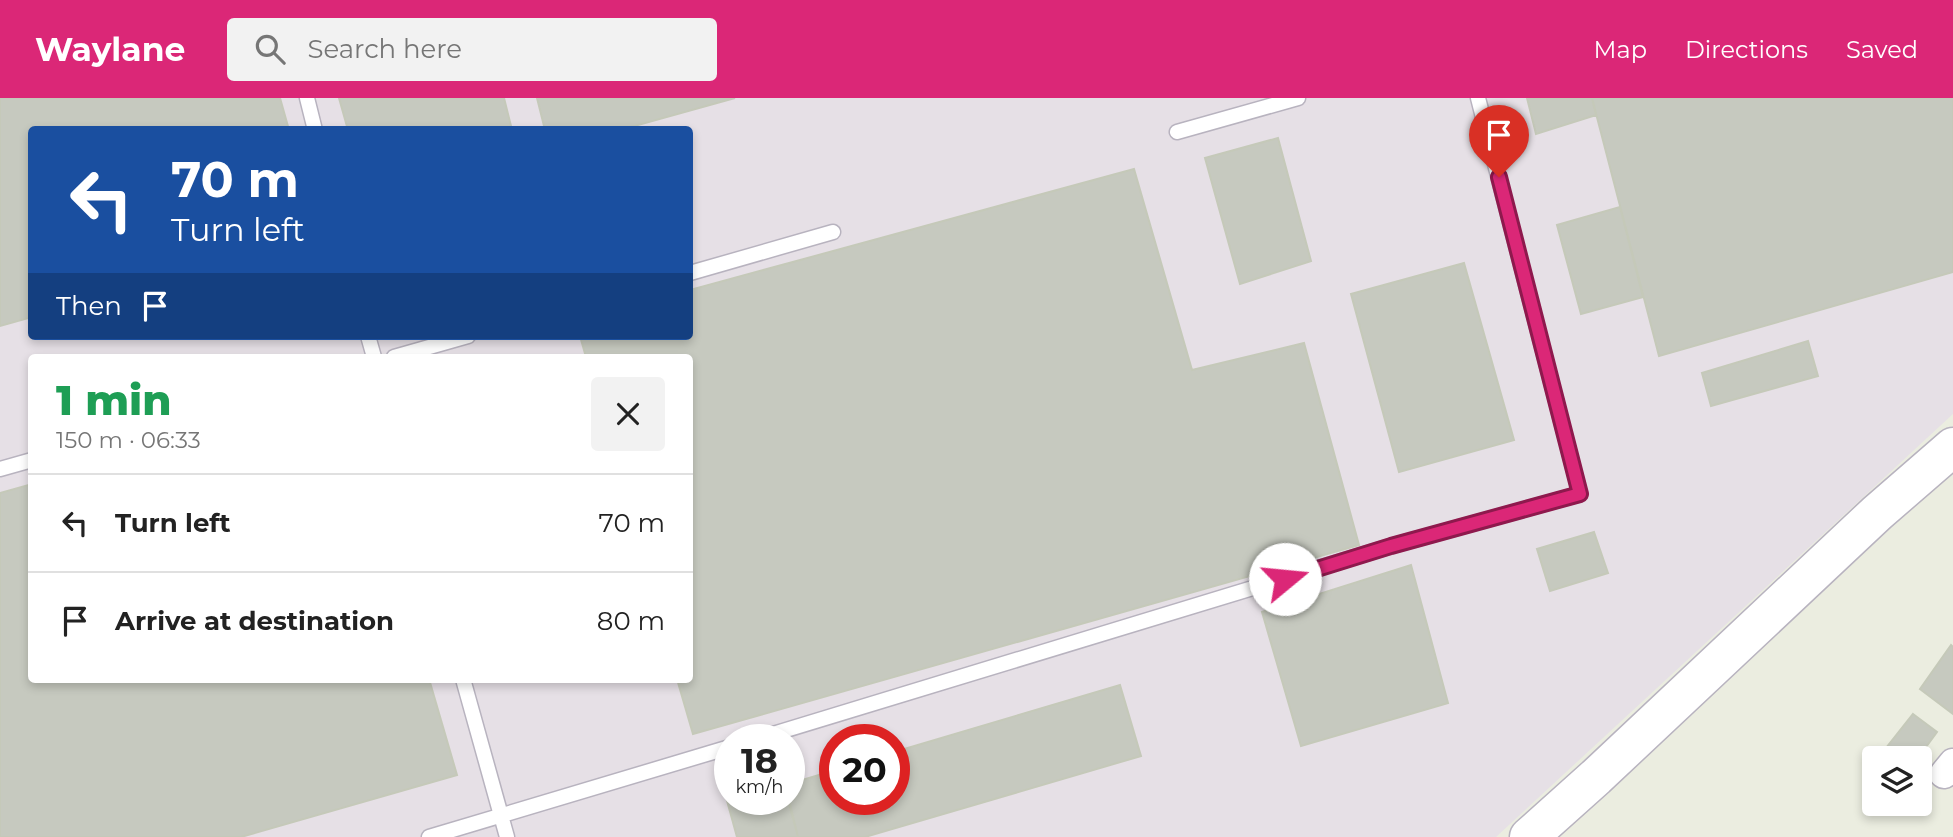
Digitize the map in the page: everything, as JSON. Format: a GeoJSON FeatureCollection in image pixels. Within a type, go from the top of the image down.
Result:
{"type":"FeatureCollection","features":[{"type":"Feature","properties":{"kind":"street"},"geometry":{"type":"LineString","coordinates":[[1529,837],[1877,513],[1953,447]]}},
{"type":"Feature","properties":{"kind":"lane"},"geometry":{"type":"LineString","coordinates":[[307,98],[314,126]]}},
{"type":"Feature","properties":{"kind":"lane"},"geometry":{"type":"LineString","coordinates":[[1177,132],[1298,98]]}},
{"type":"Feature","properties":{"kind":"lane"},"geometry":{"type":"LineString","coordinates":[[805,724],[1391,546],[1580,494],[1478,98]]}},
{"type":"Feature","properties":{"kind":"lane"},"geometry":{"type":"LineString","coordinates":[[693,272],[833,232]]}},
{"type":"Feature","properties":{"kind":"lane"},"geometry":{"type":"LineString","coordinates":[[405,354],[454,340]]}},
{"type":"Feature","properties":{"kind":"lane"},"geometry":{"type":"LineString","coordinates":[[0,469],[28,461]]}},
{"type":"Feature","properties":{"kind":"lane"},"geometry":{"type":"LineString","coordinates":[[464,683],[506,837]]}},
{"type":"Feature","properties":{"kind":"lane"},"geometry":{"type":"LineString","coordinates":[[429,837],[714,752]]}},
{"type":"Feature","properties":{"kind":"shaded area"},"geometry":{"type":"Polygon","coordinates":[[[0,98],[1953,98],[1953,414],[1496,837],[0,837],[0,98]]]}},
{"type":"Feature","properties":{"kind":"building"},"geometry":{"type":"Polygon","coordinates":[[[0,98],[280,98],[288,126],[28,126],[28,318],[0,326],[0,98]]]}},
{"type":"Feature","properties":{"kind":"building"},"geometry":{"type":"Polygon","coordinates":[[[339,98],[504,98],[511,126],[347,126],[339,98]]]}},
{"type":"Feature","properties":{"kind":"building"},"geometry":{"type":"Polygon","coordinates":[[[537,98],[735,98],[634,126],[544,126],[537,98]]]}},
{"type":"Feature","properties":{"kind":"building"},"geometry":{"type":"Polygon","coordinates":[[[1527,98],[1592,98],[1596,115],[1536,134],[1527,98]]]}},
{"type":"Feature","properties":{"kind":"building"},"geometry":{"type":"Polygon","coordinates":[[[1592,98],[1953,98],[1953,272],[1659,356],[1592,98]]]}},
{"type":"Feature","properties":{"kind":"building"},"geometry":{"type":"Polygon","coordinates":[[[1278,138],[1311,261],[1240,284],[1205,158],[1278,138]]]}},
{"type":"Feature","properties":{"kind":"building"},"geometry":{"type":"Polygon","coordinates":[[[1134,169],[1192,370],[1304,343],[1359,545],[728,724],[714,724],[714,728],[693,734],[678,683],[693,683],[693,354],[585,354],[581,340],[693,340],[693,289],[1134,169]]]}},
{"type":"Feature","properties":{"kind":"building"},"geometry":{"type":"Polygon","coordinates":[[[1620,207],[1643,297],[1581,314],[1557,225],[1620,207]]]}},
{"type":"Feature","properties":{"kind":"building"},"geometry":{"type":"Polygon","coordinates":[[[1464,263],[1514,440],[1399,472],[1351,294],[1464,263]]]}},
{"type":"Feature","properties":{"kind":"building"},"geometry":{"type":"Polygon","coordinates":[[[1808,341],[1818,376],[1711,406],[1702,373],[1808,341]]]}},
{"type":"Feature","properties":{"kind":"building"},"geometry":{"type":"Polygon","coordinates":[[[28,485],[28,683],[430,683],[457,775],[241,837],[0,837],[0,493],[28,485]]]}},
{"type":"Feature","properties":{"kind":"building"},"geometry":{"type":"Polygon","coordinates":[[[1594,532],[1608,573],[1550,591],[1537,549],[1594,532]]]}},
{"type":"Feature","properties":{"kind":"building"},"geometry":{"type":"Polygon","coordinates":[[[1411,565],[1448,703],[1301,746],[1262,612],[1411,565]]]}},
{"type":"Feature","properties":{"kind":"building"},"geometry":{"type":"Polygon","coordinates":[[[1951,645],[1953,647],[1953,714],[1920,689],[1951,645]]]}},
{"type":"Feature","properties":{"kind":"building"},"geometry":{"type":"Polygon","coordinates":[[[1120,685],[1141,756],[865,837],[798,837],[793,815],[805,815],[805,779],[819,775],[819,815],[910,815],[910,747],[1120,685]]]}},
{"type":"Feature","properties":{"kind":"building"},"geometry":{"type":"Polygon","coordinates":[[[1913,714],[1937,732],[1927,746],[1888,746],[1913,714]]]}},
{"type":"Feature","properties":{"kind":"building"},"geometry":{"type":"Polygon","coordinates":[[[731,815],[792,815],[798,837],[737,837],[731,815]]]}},
{"type":"Feature","properties":{"kind":"route"},"geometry":{"type":"LineString","coordinates":[[1285,579],[1391,546],[1580,494],[1499,177]]}}]}
